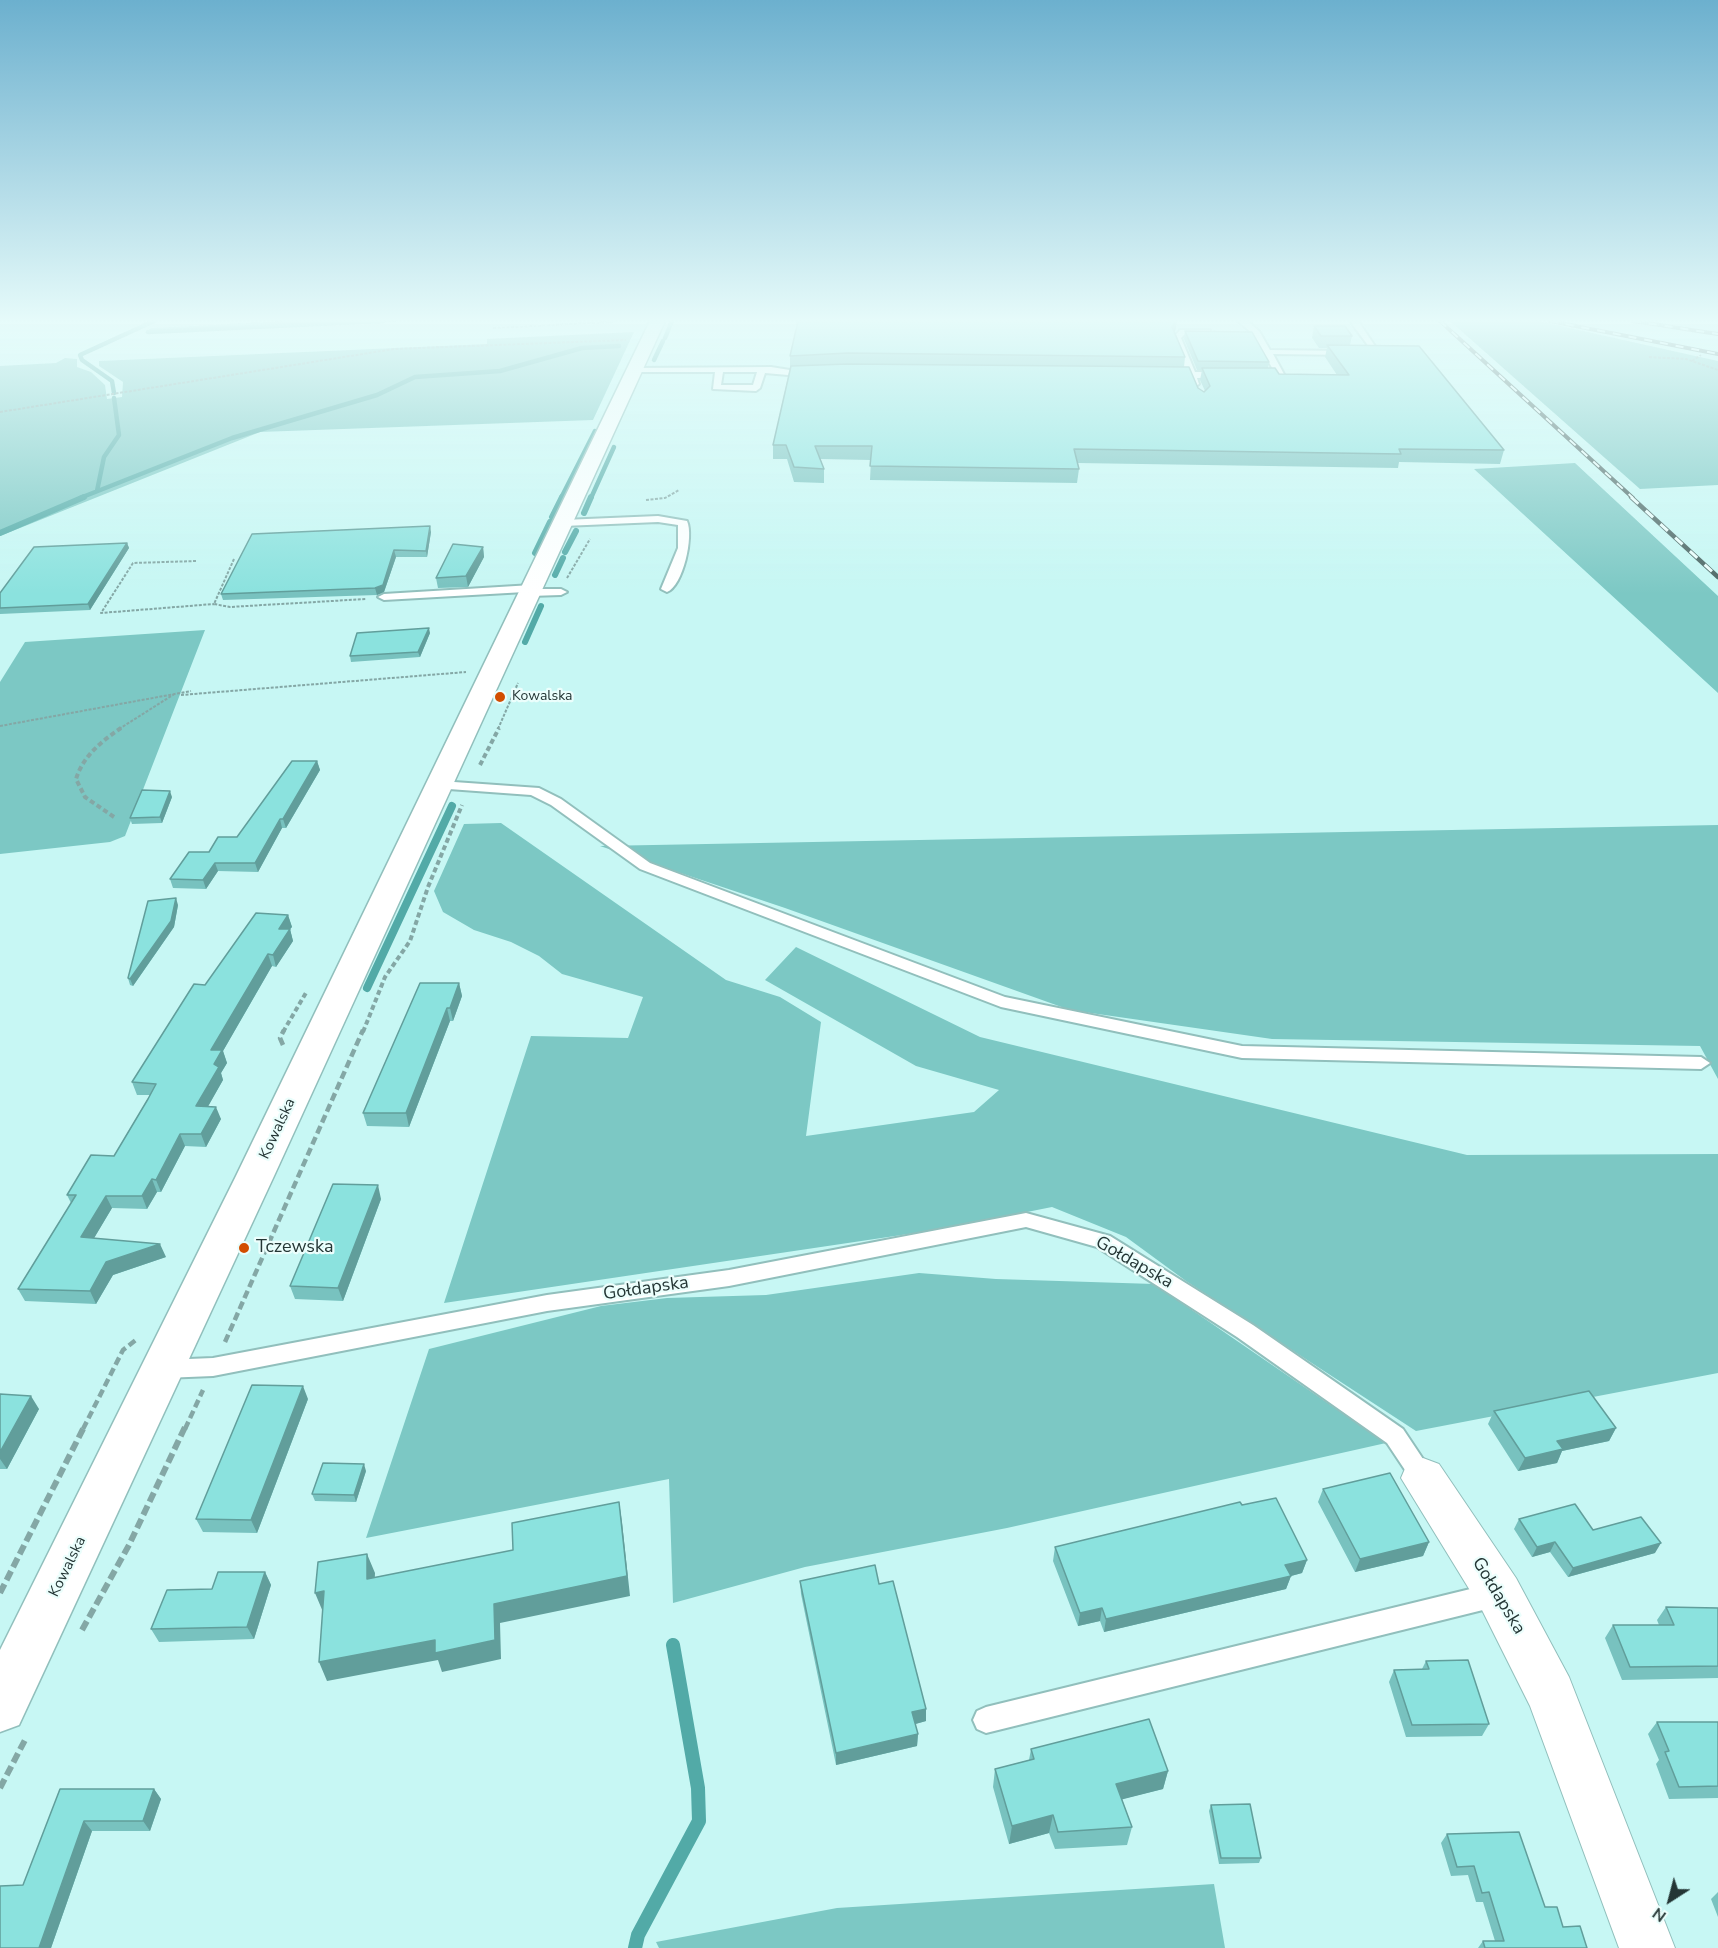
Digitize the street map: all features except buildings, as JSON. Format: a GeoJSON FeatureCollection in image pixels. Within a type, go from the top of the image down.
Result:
{"type":"FeatureCollection","features":[{"type":"Feature","properties":{"kind":"street","name":"Kowalska"},"geometry":{"type":"LineString","coordinates":[[0,1706],[163,1369],[453,786],[494,671],[547,590],[563,523],[615,412]]}},
{"type":"Feature","properties":{"kind":"street","name":"Gołdapska"},"geometry":{"type":"LineString","coordinates":[[1423,1478],[1499,1594],[1551,1695],[1647,1948]]}},
{"type":"Feature","properties":{"kind":"lane"},"geometry":{"type":"LineString","coordinates":[[563,523],[658,519],[682,523],[685,528],[679,561],[668,589]]}},
{"type":"Feature","properties":{"kind":"lane"},"geometry":{"type":"LineString","coordinates":[[384,597],[428,592],[547,590]]}},
{"type":"Feature","properties":{"kind":"lane"},"geometry":{"type":"LineString","coordinates":[[453,786],[534,791],[556,802],[645,866],[1001,1002],[1242,1052],[1701,1063]]}},
{"type":"Feature","properties":{"kind":"lane","name":"Gołdapska"},"geometry":{"type":"LineString","coordinates":[[163,1369],[213,1367],[547,1303],[729,1278],[1026,1220],[1103,1241],[1245,1331],[1395,1436],[1423,1478]]}},
{"type":"Feature","properties":{"kind":"lane"},"geometry":{"type":"LineString","coordinates":[[986,1720],[1499,1594]]}},
{"type":"Feature","properties":{"kind":"path"},"geometry":{"type":"LineString","coordinates":[[547,590],[575,560],[583,555],[594,530]]}},
{"type":"Feature","properties":{"kind":"path"},"geometry":{"type":"LineString","coordinates":[[214,604],[234,559]]}},
{"type":"Feature","properties":{"kind":"path"},"geometry":{"type":"LineString","coordinates":[[196,561],[133,563],[101,613],[214,604],[230,607],[384,597]]}},
{"type":"Feature","properties":{"kind":"path"},"geometry":{"type":"LineString","coordinates":[[0,726],[179,693],[494,671]]}},
{"type":"Feature","properties":{"kind":"path"},"geometry":{"type":"LineString","coordinates":[[114,817],[81,792],[76,780],[80,765],[107,738],[136,716],[179,693]]}},
{"type":"Feature","properties":{"kind":"path"},"geometry":{"type":"LineString","coordinates":[[77,1640],[129,1545],[213,1367],[346,1070],[385,977],[410,941],[432,877],[456,823],[453,786]]}},
{"type":"Feature","properties":{"kind":"path"},"geometry":{"type":"LineString","coordinates":[[0,1788],[29,1731]]}},
{"type":"Feature","properties":{"kind":"shaded area"},"geometry":{"type":"Polygon","coordinates":[[[0,412],[597,412],[593,420],[260,432],[0,536],[0,412]]]}},
{"type":"Feature","properties":{"kind":"shaded area"},"geometry":{"type":"Polygon","coordinates":[[[1553,412],[1718,412],[1718,485],[1640,489],[1553,412]]]}},
{"type":"Feature","properties":{"kind":"shaded area"},"geometry":{"type":"Polygon","coordinates":[[[1575,463],[1718,596],[1718,693],[1474,469],[1575,463]]]}},
{"type":"Feature","properties":{"kind":"shaded area"},"geometry":{"type":"Polygon","coordinates":[[[205,630],[125,836],[110,842],[0,854],[0,682],[25,642],[205,630]]]}},
{"type":"Feature","properties":{"kind":"shaded area"},"geometry":{"type":"Polygon","coordinates":[[[501,823],[726,980],[780,997],[821,1022],[806,1136],[974,1112],[999,1090],[916,1066],[765,980],[796,947],[980,1037],[1467,1155],[1718,1154],[1718,1373],[1416,1431],[1186,1281],[1126,1237],[1052,1207],[942,1229],[444,1303],[531,1036],[628,1038],[643,997],[562,974],[539,956],[511,942],[474,930],[443,912],[434,891],[464,824],[501,823]]]}},
{"type":"Feature","properties":{"kind":"shaded area"},"geometry":{"type":"Polygon","coordinates":[[[1718,825],[1718,1079],[1700,1046],[1272,1039],[1070,1010],[785,908],[600,846],[1718,825]]]}},
{"type":"Feature","properties":{"kind":"shaded area"},"geometry":{"type":"Polygon","coordinates":[[[919,1273],[996,1279],[1154,1284],[1386,1443],[1007,1528],[805,1567],[673,1603],[669,1479],[366,1538],[429,1349],[601,1306],[667,1298],[766,1295],[919,1273]]]}},
{"type":"Feature","properties":{"kind":"shaded area"},"geometry":{"type":"Polygon","coordinates":[[[1214,1884],[1225,1948],[659,1948],[656,1942],[837,1908],[1214,1884]]]}},
{"type":"Feature","properties":{"kind":"waterway"},"geometry":{"type":"LineString","coordinates":[[97,491],[104,457],[119,435],[116,412]]}},
{"type":"Feature","properties":{"kind":"waterway"},"geometry":{"type":"LineString","coordinates":[[80,498],[232,438],[320,412]]}},
{"type":"Feature","properties":{"kind":"waterway"},"geometry":{"type":"LineString","coordinates":[[561,498],[595,431]]}},
{"type":"Feature","properties":{"kind":"waterway"},"geometry":{"type":"LineString","coordinates":[[591,498],[614,447]]}},
{"type":"Feature","properties":{"kind":"waterway"},"geometry":{"type":"LineString","coordinates":[[0,533],[84,497]]}},
{"type":"Feature","properties":{"kind":"waterway"},"geometry":{"type":"LineString","coordinates":[[552,517],[562,497]]}},
{"type":"Feature","properties":{"kind":"waterway"},"geometry":{"type":"LineString","coordinates":[[584,513],[591,497]]}},
{"type":"Feature","properties":{"kind":"waterway"},"geometry":{"type":"LineString","coordinates":[[535,553],[550,522]]}},
{"type":"Feature","properties":{"kind":"waterway"},"geometry":{"type":"LineString","coordinates":[[565,552],[576,531]]}},
{"type":"Feature","properties":{"kind":"waterway"},"geometry":{"type":"LineString","coordinates":[[555,575],[563,558]]}},
{"type":"Feature","properties":{"kind":"waterway"},"geometry":{"type":"LineString","coordinates":[[525,642],[541,606]]}},
{"type":"Feature","properties":{"kind":"waterway"},"geometry":{"type":"LineString","coordinates":[[367,988],[452,806]]}},
{"type":"Feature","properties":{"kind":"waterway"},"geometry":{"type":"LineString","coordinates":[[635,1948],[638,1935],[699,1821],[698,1788],[673,1645]]}},
{"type":"Feature","properties":{"kind":"railway"},"geometry":{"type":"LineString","coordinates":[[1539,412],[1633,498]]}},
{"type":"Feature","properties":{"kind":"railway"},"geometry":{"type":"LineString","coordinates":[[1631,497],[1718,577]]}},
{"type":"Feature","properties":{"kind":"place","name":"Kowalska"},"geometry":{"type":"Point","coordinates":[500,697]}},
{"type":"Feature","properties":{"kind":"place","name":"Tczewska"},"geometry":{"type":"Point","coordinates":[244,1248]}}]}
